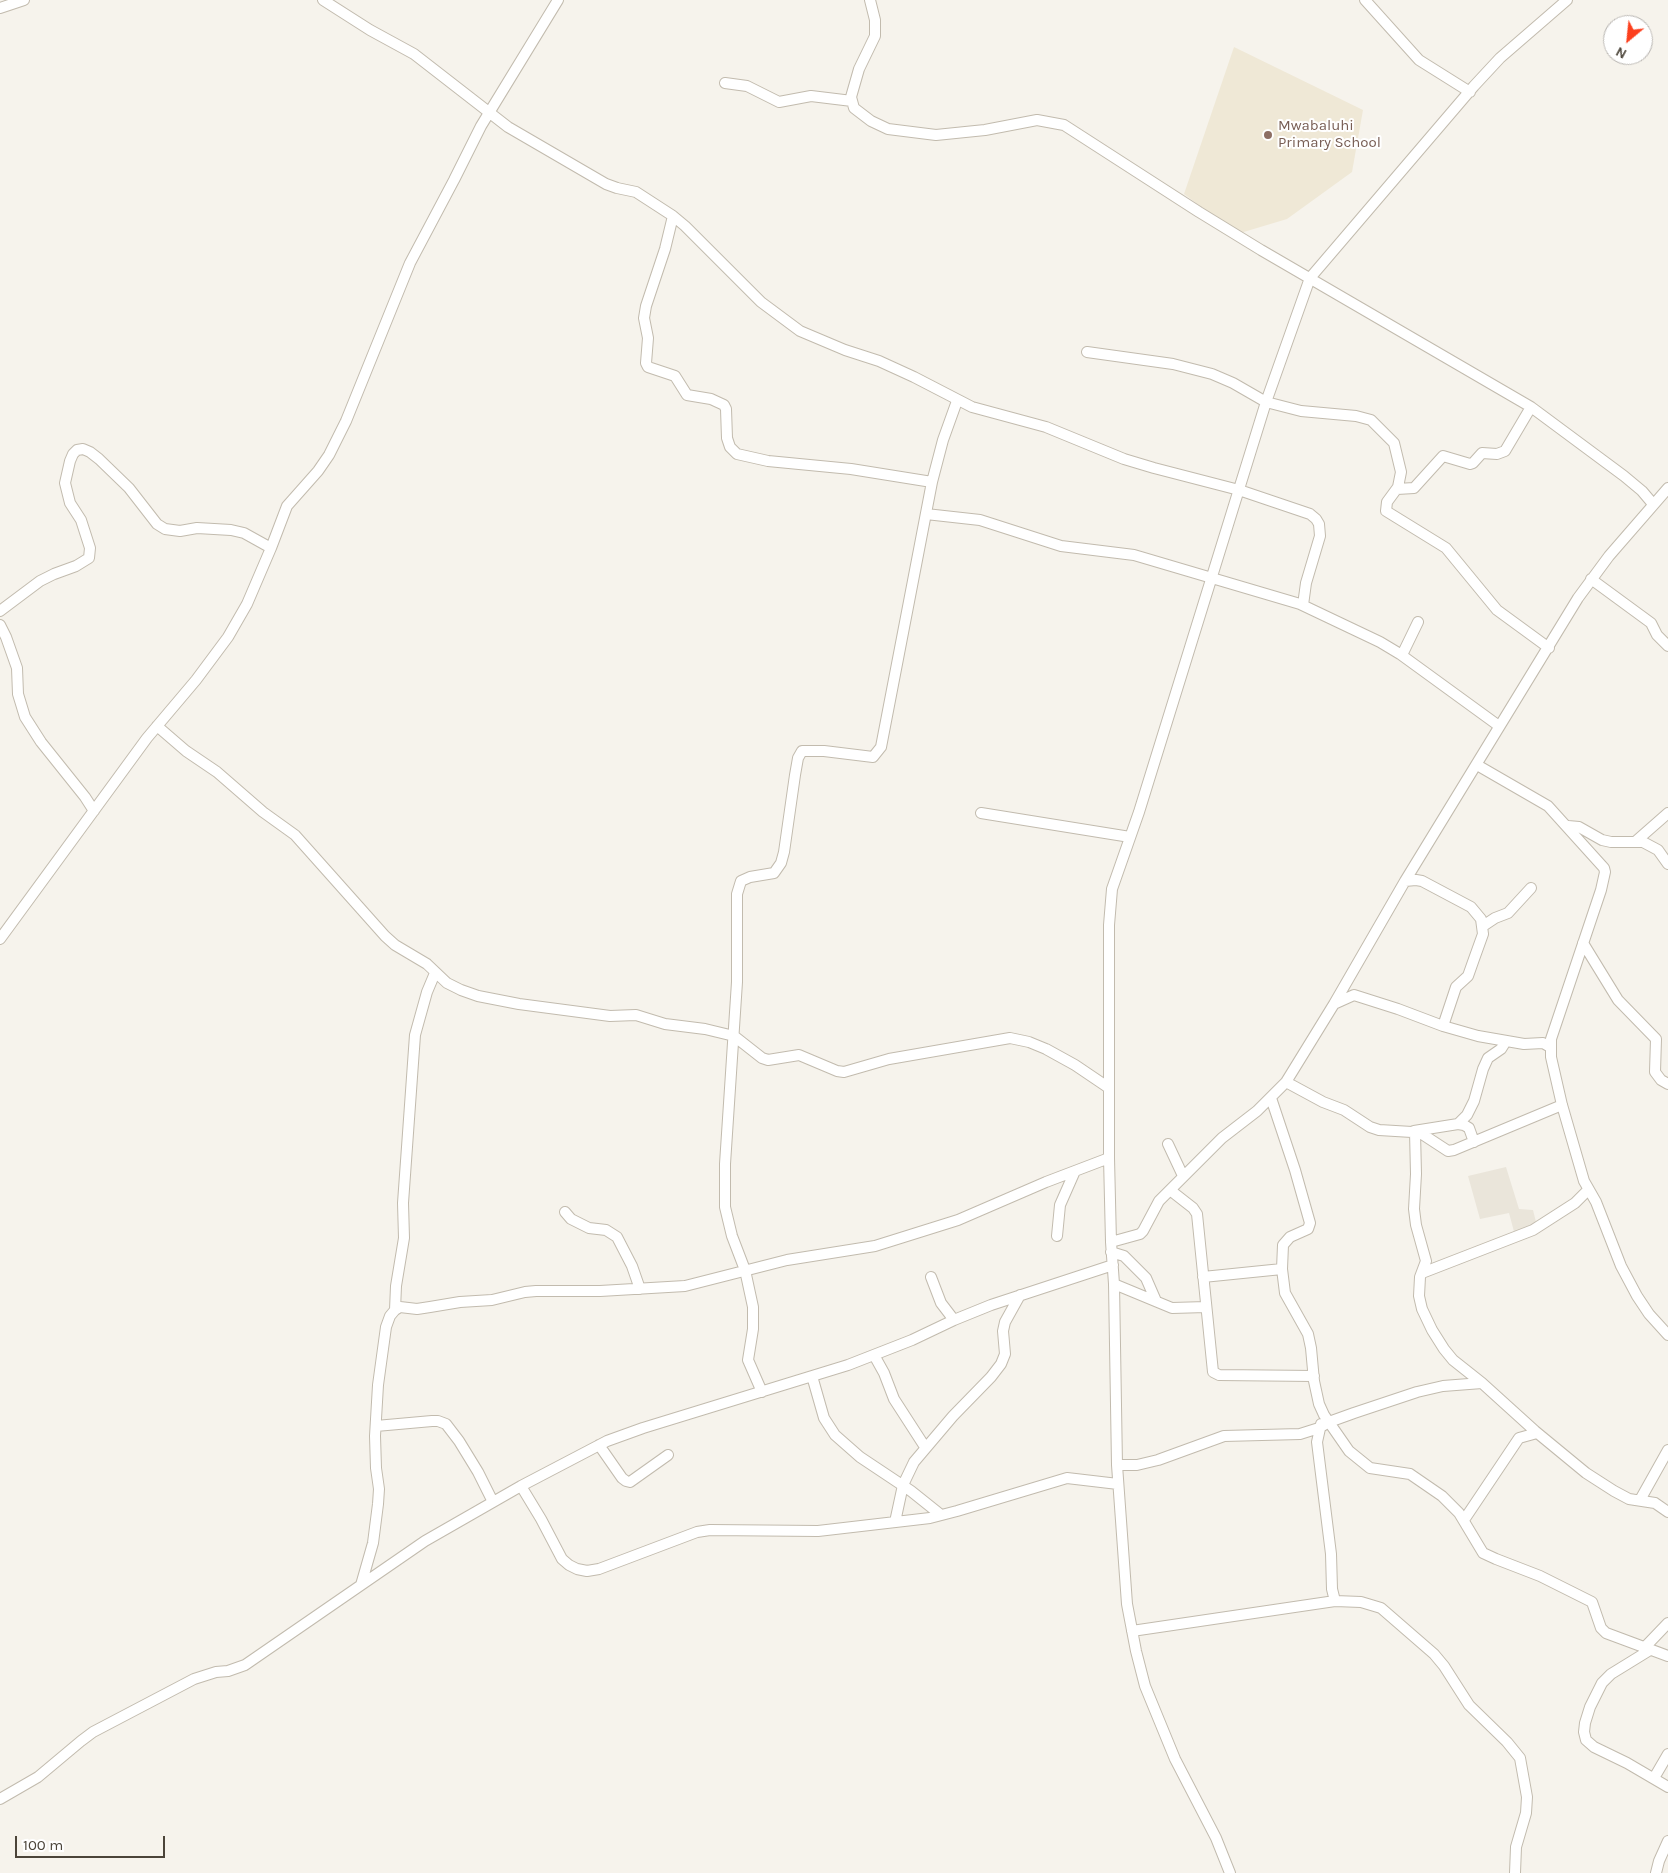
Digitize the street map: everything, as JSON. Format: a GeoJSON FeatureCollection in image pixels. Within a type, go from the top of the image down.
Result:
{"type":"FeatureCollection","features":[{"type":"Feature","properties":{"kind":"street"},"geometry":{"type":"LineString","coordinates":[[0,8],[24,0]]}},
{"type":"Feature","properties":{"kind":"street"},"geometry":{"type":"LineString","coordinates":[[323,0],[370,30],[414,54],[508,127],[606,184],[636,192],[672,216],[685,226],[761,302],[788,323],[810,336],[845,350],[867,356],[986,412],[1046,427],[1108,453],[1148,466],[1239,490],[1310,514],[1319,524],[1320,536],[1306,583],[1303,605]]}},
{"type":"Feature","properties":{"kind":"street"},"geometry":{"type":"LineString","coordinates":[[0,938],[157,726],[196,680],[228,637],[247,604],[287,506],[318,471],[338,438],[410,263],[481,126],[558,0]]}},
{"type":"Feature","properties":{"kind":"street"},"geometry":{"type":"LineString","coordinates":[[870,0],[875,20],[875,36],[853,84],[852,101],[854,108],[860,114],[888,129],[915,133],[936,134],[985,130],[1037,120],[1064,125],[1199,212],[1531,407],[1624,476],[1653,504]]}},
{"type":"Feature","properties":{"kind":"street"},"geometry":{"type":"LineString","coordinates":[[1365,0],[1419,60],[1470,92]]}},
{"type":"Feature","properties":{"kind":"street"},"geometry":{"type":"LineString","coordinates":[[1230,1873],[1216,1838],[1174,1760],[1145,1686],[1127,1604],[1117,1466],[1114,1284],[1111,1247],[1109,1158],[1110,906],[1114,879],[1139,812],[1266,402],[1310,278],[1500,58],[1567,0]]}},
{"type":"Feature","properties":{"kind":"street"},"geometry":{"type":"LineString","coordinates":[[725,82],[747,86],[779,102],[811,96],[852,101]]}},
{"type":"Feature","properties":{"kind":"street"},"geometry":{"type":"LineString","coordinates":[[672,216],[665,249],[646,306],[644,318],[648,338],[646,363],[648,367],[675,376],[687,395],[724,405],[730,447],[738,454],[768,461],[851,469],[932,482]]}},
{"type":"Feature","properties":{"kind":"street"},"geometry":{"type":"LineString","coordinates":[[1086,352],[1173,364],[1212,374],[1234,383],[1266,402],[1301,411],[1356,416],[1371,420],[1394,443],[1401,472],[1397,489],[1387,502],[1386,511],[1446,548],[1497,610],[1549,648]]}},
{"type":"Feature","properties":{"kind":"street"},"geometry":{"type":"LineString","coordinates":[[762,1392],[748,1360],[754,1315],[745,1270],[728,1222],[725,1207],[724,1164],[737,982],[737,894],[741,881],[774,872],[781,863],[798,758],[802,751],[824,751],[873,757],[881,747],[932,482],[958,400]]}},
{"type":"Feature","properties":{"kind":"street"},"geometry":{"type":"LineString","coordinates":[[1397,489],[1411,489],[1418,485],[1443,456],[1470,464],[1482,452],[1500,453],[1505,451],[1531,407]]}},
{"type":"Feature","properties":{"kind":"street"},"geometry":{"type":"LineString","coordinates":[[0,610],[40,581],[76,566],[89,558],[90,548],[81,520],[70,503],[65,483],[70,461],[77,450],[83,449],[99,459],[129,488],[157,524],[165,529],[180,531],[197,528],[231,530],[244,533],[271,548]]}},
{"type":"Feature","properties":{"kind":"street"},"geometry":{"type":"LineString","coordinates":[[1111,1247],[1140,1234],[1159,1201],[1183,1176],[1222,1138],[1271,1098],[1286,1082],[1348,981],[1405,881],[1591,579],[1668,488]]}},
{"type":"Feature","properties":{"kind":"street"},"geometry":{"type":"LineString","coordinates":[[926,514],[980,520],[1060,546],[1134,555],[1303,605],[1380,642],[1402,655],[1499,726]]}},
{"type":"Feature","properties":{"kind":"street"},"geometry":{"type":"LineString","coordinates":[[1591,579],[1651,623],[1657,634],[1668,646]]}},
{"type":"Feature","properties":{"kind":"street"},"geometry":{"type":"LineString","coordinates":[[1402,655],[1418,622]]}},
{"type":"Feature","properties":{"kind":"street"},"geometry":{"type":"LineString","coordinates":[[0,625],[17,668],[18,694],[25,717],[41,742],[94,811]]}},
{"type":"Feature","properties":{"kind":"street"},"geometry":{"type":"LineString","coordinates":[[157,726],[186,751],[217,772],[257,807],[295,835],[395,945],[427,964],[435,973],[461,990],[496,1000],[610,1016],[636,1015],[665,1024],[705,1029],[734,1036],[762,1058],[768,1060],[799,1055],[837,1071],[844,1072],[888,1059],[1010,1038],[1029,1042],[1046,1049],[1075,1065],[1109,1088]]}},
{"type":"Feature","properties":{"kind":"street"},"geometry":{"type":"LineString","coordinates":[[1477,765],[1548,806],[1602,864],[1605,872],[1601,890],[1551,1039],[1553,1074],[1581,1173],[1588,1190],[1596,1202],[1622,1266],[1637,1296],[1657,1324],[1668,1335]]}},
{"type":"Feature","properties":{"kind":"street"},"geometry":{"type":"LineString","coordinates":[[981,812],[1130,837]]}},
{"type":"Feature","properties":{"kind":"street"},"geometry":{"type":"LineString","coordinates":[[1636,842],[1668,813]]}},
{"type":"Feature","properties":{"kind":"street"},"geometry":{"type":"LineString","coordinates":[[1568,826],[1579,827],[1602,840],[1611,842],[1643,842],[1651,845],[1658,850],[1668,864]]}},
{"type":"Feature","properties":{"kind":"street"},"geometry":{"type":"LineString","coordinates":[[1416,863],[1422,882]]}},
{"type":"Feature","properties":{"kind":"street"},"geometry":{"type":"LineString","coordinates":[[1405,881],[1416,880],[1422,882],[1470,907],[1477,913],[1483,926],[1483,934],[1470,971],[1468,976],[1456,987],[1443,1026]]}},
{"type":"Feature","properties":{"kind":"street"},"geometry":{"type":"LineString","coordinates":[[1483,926],[1495,918],[1508,913],[1531,888]]}},
{"type":"Feature","properties":{"kind":"street"},"geometry":{"type":"LineString","coordinates":[[1583,943],[1614,995],[1656,1039],[1655,1072],[1661,1080],[1668,1084]]}},
{"type":"Feature","properties":{"kind":"street"},"geometry":{"type":"LineString","coordinates":[[395,1310],[396,1286],[404,1238],[404,1203],[415,1035],[427,992],[435,973]]}},
{"type":"Feature","properties":{"kind":"street"},"geometry":{"type":"LineString","coordinates":[[1348,981],[1354,995]]}},
{"type":"Feature","properties":{"kind":"street"},"geometry":{"type":"LineString","coordinates":[[1334,1004],[1354,995],[1478,1036],[1524,1044],[1542,1043],[1550,1047]]}},
{"type":"Feature","properties":{"kind":"street"},"geometry":{"type":"LineString","coordinates":[[1458,1124],[1474,1101],[1488,1058],[1499,1051],[1506,1041]]}},
{"type":"Feature","properties":{"kind":"street"},"geometry":{"type":"LineString","coordinates":[[1286,1082],[1322,1102],[1344,1110],[1370,1127],[1379,1130],[1413,1132],[1458,1124],[1468,1128],[1474,1142]]}},
{"type":"Feature","properties":{"kind":"street"},"geometry":{"type":"LineString","coordinates":[[1271,1098],[1290,1152],[1310,1223],[1308,1229],[1285,1241],[1282,1249],[1285,1293],[1308,1334],[1319,1404],[1327,1419],[1350,1451],[1362,1463],[1375,1470],[1410,1474],[1442,1496],[1464,1520],[1483,1553],[1496,1560],[1540,1576],[1587,1598],[1595,1607],[1601,1628],[1606,1633],[1668,1656]]}},
{"type":"Feature","properties":{"kind":"street"},"geometry":{"type":"LineString","coordinates":[[1413,1132],[1427,1137],[1448,1151],[1562,1105]]}},
{"type":"Feature","properties":{"kind":"street"},"geometry":{"type":"LineString","coordinates":[[1413,1132],[1416,1174],[1414,1209],[1416,1225],[1426,1261],[1419,1285],[1419,1296],[1422,1309],[1432,1330],[1453,1360],[1586,1473],[1614,1491],[1630,1498],[1655,1503],[1668,1512]]}},
{"type":"Feature","properties":{"kind":"street"},"geometry":{"type":"LineString","coordinates":[[1168,1144],[1183,1176]]}},
{"type":"Feature","properties":{"kind":"street"},"geometry":{"type":"LineString","coordinates":[[361,1585],[373,1543],[378,1504],[376,1426],[378,1385],[386,1327],[390,1316],[400,1307],[417,1309],[460,1302],[492,1300],[536,1291],[600,1292],[684,1286],[787,1260],[863,1249],[891,1242],[974,1214],[1109,1158]]}},
{"type":"Feature","properties":{"kind":"street"},"geometry":{"type":"LineString","coordinates":[[1057,1236],[1060,1205],[1075,1171]]}},
{"type":"Feature","properties":{"kind":"street"},"geometry":{"type":"LineString","coordinates":[[1170,1190],[1193,1208],[1197,1214],[1211,1369],[1215,1374],[1314,1376]]}},
{"type":"Feature","properties":{"kind":"street"},"geometry":{"type":"LineString","coordinates":[[1422,1273],[1534,1230],[1575,1203],[1588,1190]]}},
{"type":"Feature","properties":{"kind":"street"},"geometry":{"type":"LineString","coordinates":[[565,1212],[571,1219],[589,1228],[606,1230],[617,1237],[632,1266],[640,1289]]}},
{"type":"Feature","properties":{"kind":"street"},"geometry":{"type":"LineString","coordinates":[[1111,1247],[1124,1256],[1146,1278],[1156,1302]]}},
{"type":"Feature","properties":{"kind":"street"},"geometry":{"type":"LineString","coordinates":[[0,1799],[38,1777],[93,1732],[194,1679],[246,1665],[426,1541],[521,1486],[599,1445],[643,1428],[848,1365],[912,1340],[954,1320],[1020,1295],[1113,1265]]}},
{"type":"Feature","properties":{"kind":"street"},"geometry":{"type":"LineString","coordinates":[[1203,1277],[1282,1269]]}},
{"type":"Feature","properties":{"kind":"street"},"geometry":{"type":"LineString","coordinates":[[931,1277],[941,1303],[954,1320]]}},
{"type":"Feature","properties":{"kind":"street"},"geometry":{"type":"LineString","coordinates":[[1114,1284],[1172,1308],[1206,1307]]}},
{"type":"Feature","properties":{"kind":"street"},"geometry":{"type":"LineString","coordinates":[[895,1522],[903,1485],[908,1472],[925,1447],[1001,1364],[1005,1354],[1003,1331],[1005,1322],[1020,1295]]}},
{"type":"Feature","properties":{"kind":"street"},"geometry":{"type":"LineString","coordinates":[[1657,1324],[1668,1321]]}},
{"type":"Feature","properties":{"kind":"street"},"geometry":{"type":"LineString","coordinates":[[874,1355],[884,1373],[894,1399],[925,1447]]}},
{"type":"Feature","properties":{"kind":"street"},"geometry":{"type":"LineString","coordinates":[[812,1376],[824,1418],[835,1435],[860,1457],[903,1485],[941,1515]]}},
{"type":"Feature","properties":{"kind":"street"},"geometry":{"type":"LineString","coordinates":[[1117,1466],[1137,1465],[1158,1460],[1224,1436],[1300,1434],[1319,1428],[1327,1419],[1417,1392],[1443,1386],[1482,1383]]}},
{"type":"Feature","properties":{"kind":"street"},"geometry":{"type":"LineString","coordinates":[[376,1426],[432,1421],[446,1424],[478,1472],[493,1502]]}},
{"type":"Feature","properties":{"kind":"street"},"geometry":{"type":"LineString","coordinates":[[1319,1428],[1317,1442],[1331,1554],[1332,1590],[1335,1601]]}},
{"type":"Feature","properties":{"kind":"street"},"geometry":{"type":"LineString","coordinates":[[1464,1520],[1520,1438],[1537,1433]]}},
{"type":"Feature","properties":{"kind":"street"},"geometry":{"type":"LineString","coordinates":[[599,1445],[626,1482],[630,1482],[668,1455]]}},
{"type":"Feature","properties":{"kind":"street"},"geometry":{"type":"LineString","coordinates":[[1640,1500],[1668,1450]]}},
{"type":"Feature","properties":{"kind":"street"},"geometry":{"type":"LineString","coordinates":[[521,1486],[562,1559],[569,1566],[587,1570],[598,1569],[697,1532],[710,1530],[818,1531],[941,1515],[1018,1494],[1067,1478],[1118,1484]]}},
{"type":"Feature","properties":{"kind":"street"},"geometry":{"type":"LineString","coordinates":[[1132,1631],[1335,1601],[1371,1604],[1381,1608],[1390,1614],[1439,1660],[1469,1705],[1516,1752],[1523,1766],[1527,1797],[1526,1813],[1516,1847],[1515,1873]]}},
{"type":"Feature","properties":{"kind":"street"},"geometry":{"type":"LineString","coordinates":[[1668,1623],[1647,1648],[1602,1682],[1590,1707],[1584,1732],[1586,1740],[1594,1747],[1668,1787]]}},
{"type":"Feature","properties":{"kind":"street"},"geometry":{"type":"LineString","coordinates":[[1654,1778],[1668,1754]]}},
{"type":"Feature","properties":{"kind":"street"},"geometry":{"type":"LineString","coordinates":[[1656,1873],[1668,1841]]}},
{"type":"Feature","properties":{"kind":"shaded area"},"geometry":{"type":"Polygon","coordinates":[[[1234,47],[1363,110],[1352,172],[1287,219],[1237,234],[1184,194],[1234,47]]]}},
{"type":"Feature","properties":{"kind":"shaded area"},"geometry":{"type":"Polygon","coordinates":[[[1506,1167],[1519,1209],[1533,1210],[1538,1230],[1516,1239],[1509,1213],[1480,1219],[1468,1176],[1506,1167]]]}},
{"type":"Feature","properties":{"kind":"place","name":"Mwabaluhi Primary School"},"geometry":{"type":"Point","coordinates":[1268,135]}}]}
